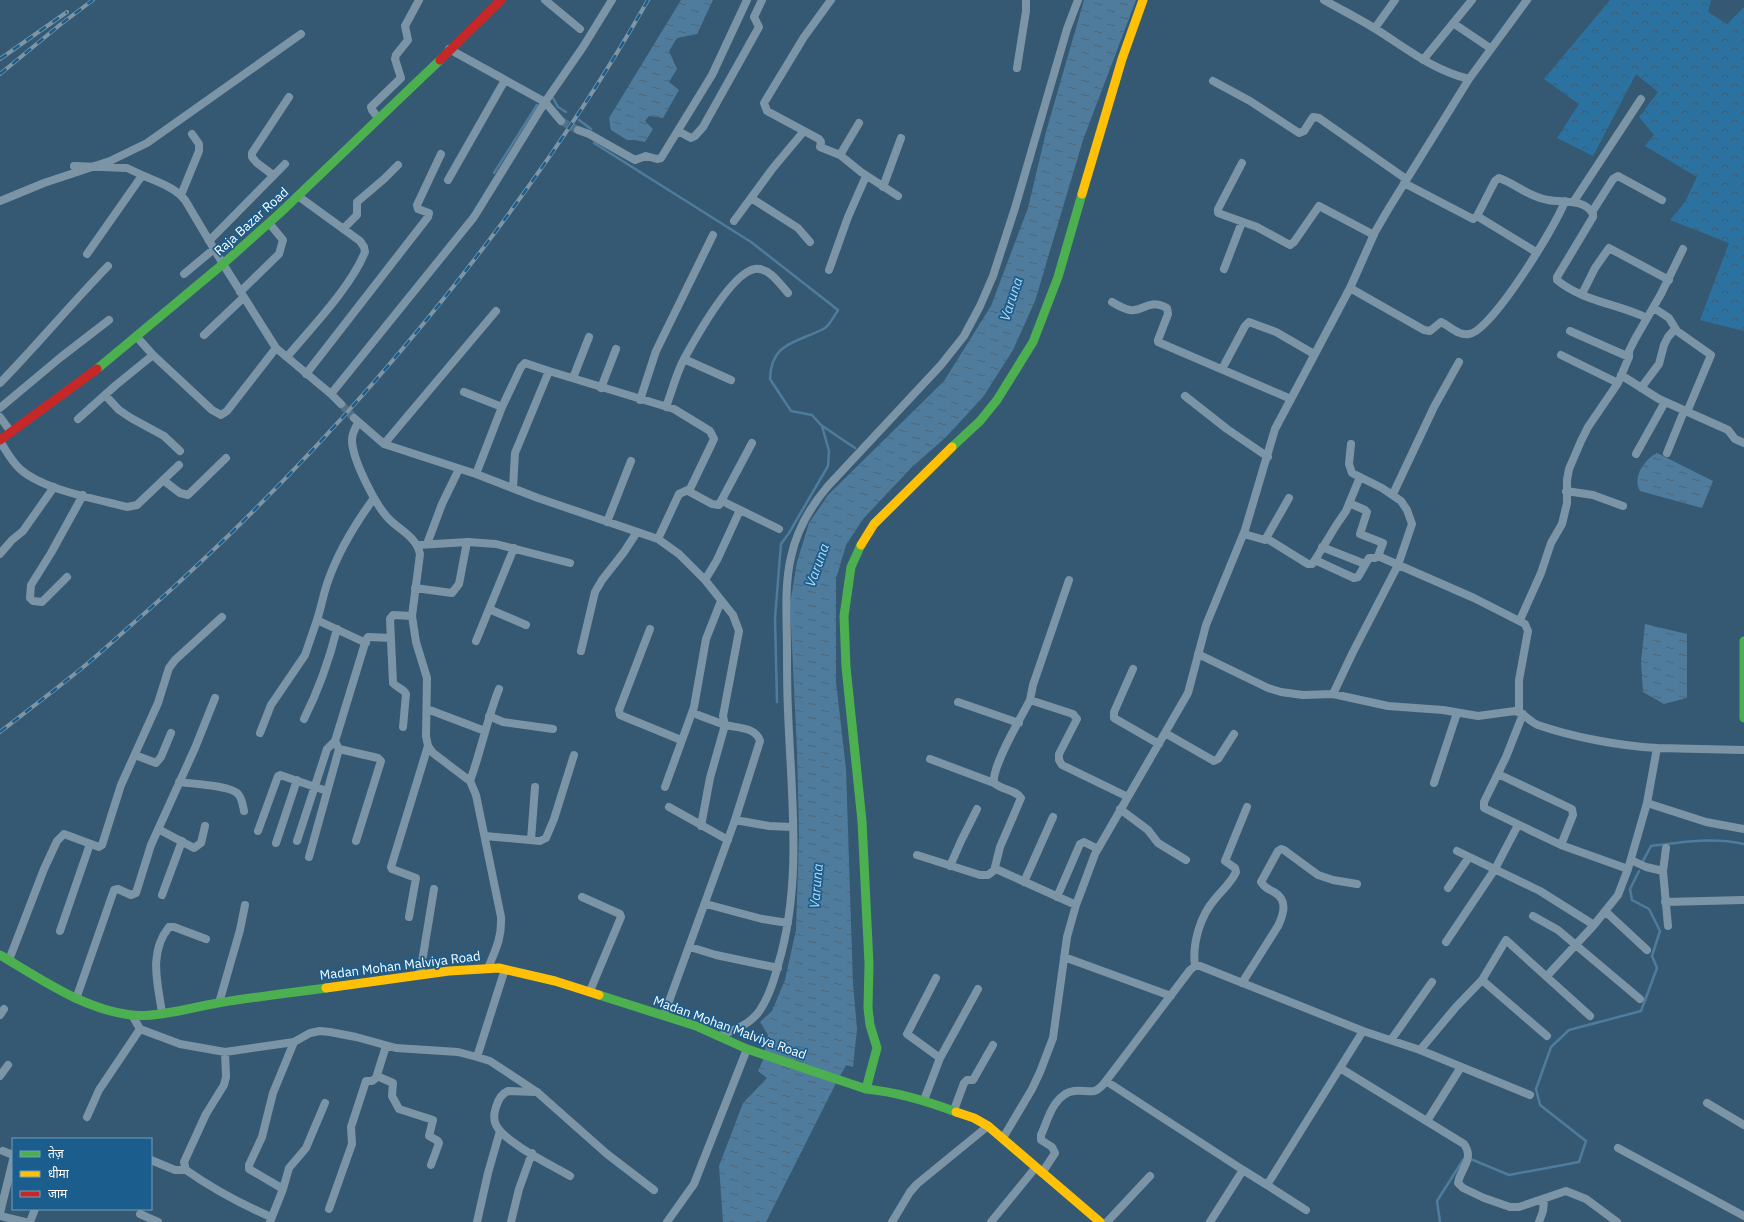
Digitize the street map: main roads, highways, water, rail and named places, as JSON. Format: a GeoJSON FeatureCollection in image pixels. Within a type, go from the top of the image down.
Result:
{"type":"FeatureCollection","features":[{"type":"Feature","properties":{"kind":"main road","name":"Raja Bazar Road"},"geometry":{"type":"LineString","coordinates":[[0,441],[104,362],[223,264],[298,196],[501,0]]}},
{"type":"Feature","properties":{"kind":"main road"},"geometry":{"type":"LineString","coordinates":[[868,1090],[877,1048],[870,1025],[868,1008],[869,964],[862,821],[846,667],[844,616],[851,567],[864,538],[874,524],[905,492],[980,421],[997,400],[1033,342],[1058,277],[1122,59],[1143,0]]}},
{"type":"Feature","properties":{"kind":"main road"},"geometry":{"type":"LineString","coordinates":[[1744,641],[1744,718]]}},
{"type":"Feature","properties":{"kind":"main road","name":"Madan Mohan Malviya Road"},"geometry":{"type":"LineString","coordinates":[[0,955],[76,999],[102,1008],[132,1015],[162,1013],[219,1003],[420,974],[488,968],[505,969],[555,981],[696,1026],[747,1049],[844,1080],[883,1097],[925,1107],[986,1128],[1003,1138],[1088,1222]]}},
{"type":"Feature","properties":{"kind":"main road","name":"Madan Mohan Malviya Road"},"geometry":{"type":"LineString","coordinates":[[868,1090],[884,1091],[924,1100],[974,1118],[1036,1171],[1100,1222]]}},
{"type":"Feature","properties":{"kind":"water"},"geometry":{"type":"Polygon","coordinates":[[[681,0],[713,0],[697,34],[677,38],[669,51],[677,69],[669,82],[679,90],[663,118],[649,116],[645,121],[653,129],[645,142],[627,140],[611,130],[609,118],[681,0]]]}},
{"type":"Feature","properties":{"kind":"water","name":"Varuna"},"geometry":{"type":"Polygon","coordinates":[[[1084,0],[1136,0],[1083,140],[1035,301],[1013,350],[983,397],[946,437],[912,467],[863,519],[846,545],[836,579],[836,682],[846,769],[853,984],[857,1029],[853,1067],[846,1065],[766,1222],[723,1222],[719,1166],[743,1103],[767,1078],[758,1071],[763,1060],[768,1035],[760,1022],[772,1011],[785,980],[796,930],[799,835],[797,751],[790,604],[797,562],[809,523],[828,495],[944,381],[991,306],[1028,208],[1046,132],[1084,0]]]}},
{"type":"Feature","properties":{"kind":"water"},"geometry":{"type":"Polygon","coordinates":[[[1657,453],[1713,481],[1702,508],[1640,491],[1637,480],[1638,475],[1644,464],[1657,453]]]}},
{"type":"Feature","properties":{"kind":"water"},"geometry":{"type":"Polygon","coordinates":[[[1645,624],[1687,634],[1687,698],[1664,704],[1643,692],[1641,662],[1645,624]]]}},
{"type":"Feature","properties":{"kind":"waterway"},"geometry":{"type":"LineString","coordinates":[[553,98],[558,107],[566,112]]}},
{"type":"Feature","properties":{"kind":"waterway"},"geometry":{"type":"LineString","coordinates":[[494,173],[537,105]]}},
{"type":"Feature","properties":{"kind":"waterway"},"geometry":{"type":"LineString","coordinates":[[579,120],[591,129]]}},
{"type":"Feature","properties":{"kind":"waterway"},"geometry":{"type":"LineString","coordinates":[[594,143],[751,242],[838,310],[831,322],[825,328],[796,341],[781,350],[775,357],[770,379],[791,411],[812,415],[821,425],[855,448]]}},
{"type":"Feature","properties":{"kind":"waterway"},"geometry":{"type":"LineString","coordinates":[[777,702],[775,618],[781,544],[828,466],[829,451],[822,426]]}},
{"type":"Feature","properties":{"kind":"waterway"},"geometry":{"type":"LineString","coordinates":[[1643,861],[1651,846],[1709,841],[1744,844]]}},
{"type":"Feature","properties":{"kind":"waterway"},"geometry":{"type":"LineString","coordinates":[[1440,1222],[1437,1201],[1463,1160],[1473,1160],[1509,1175],[1579,1162],[1586,1141],[1540,1105],[1536,1089],[1551,1047],[1569,1030],[1641,1011],[1657,968],[1652,956],[1660,931],[1649,909],[1632,900],[1630,889],[1639,871]]}},
{"type":"Feature","properties":{"kind":"tunnel"},"geometry":{"type":"LineString","coordinates":[[561,121],[578,130]]}},
{"type":"Feature","properties":{"kind":"tunnel"},"geometry":{"type":"LineString","coordinates":[[341,404],[354,418]]}},
{"type":"Feature","properties":{"kind":"railway"},"geometry":{"type":"LineString","coordinates":[[0,74],[93,0]]}},
{"type":"Feature","properties":{"kind":"railway"},"geometry":{"type":"LineString","coordinates":[[0,732],[90,661],[192,570],[282,482],[367,390],[448,293],[530,184],[611,63],[648,0]]}},
{"type":"Feature","properties":{"kind":"railway"},"geometry":{"type":"LineString","coordinates":[[0,59],[67,12]]}}]}
